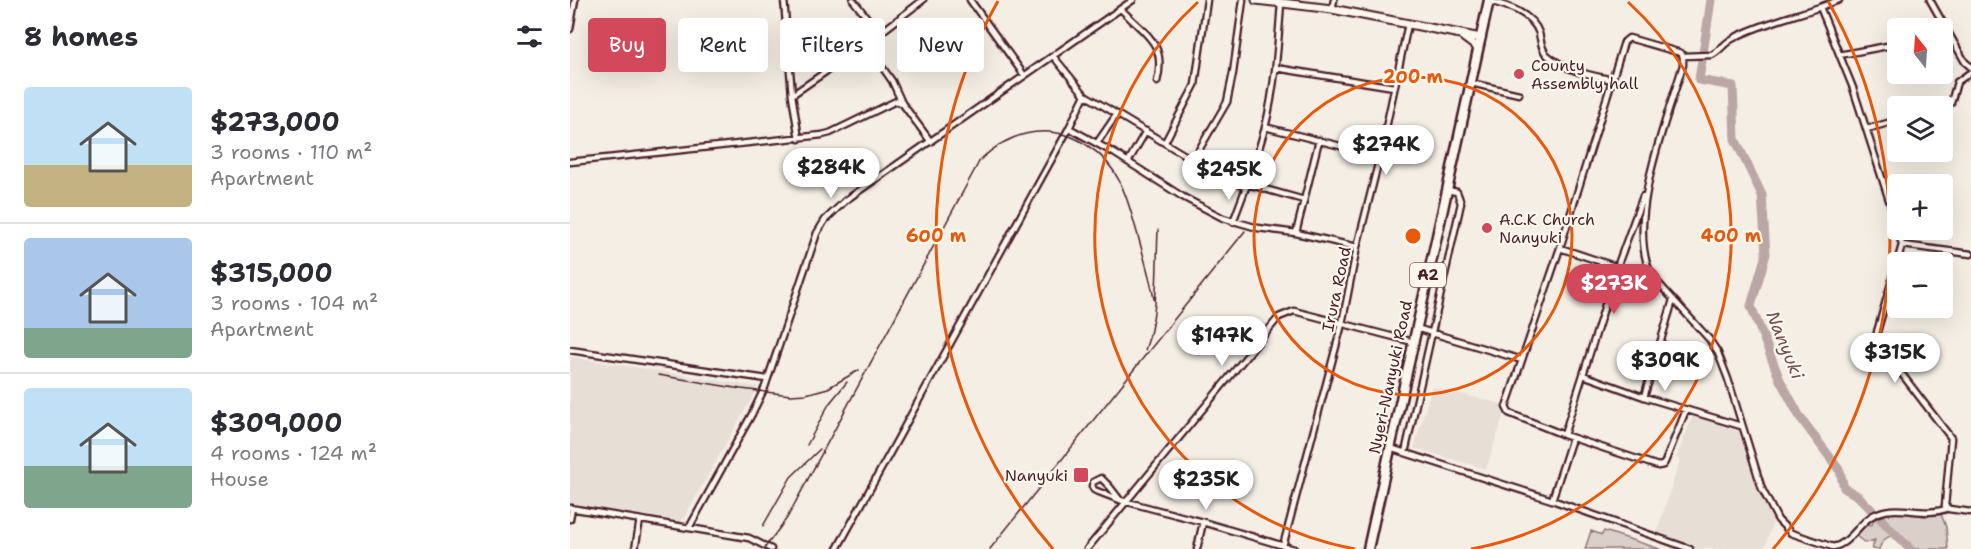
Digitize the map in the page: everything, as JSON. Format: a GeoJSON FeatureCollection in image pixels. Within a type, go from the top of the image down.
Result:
{"type":"FeatureCollection","features":[{"type":"Feature","properties":{"kind":"highway","name":"Nyeri-Nanyuki Road"},"geometry":{"type":"LineString","coordinates":[[1368,549],[1488,0]]}},
{"type":"Feature","properties":{"kind":"street"},"geometry":{"type":"LineString","coordinates":[[570,29],[575,0]]}},
{"type":"Feature","properties":{"kind":"street"},"geometry":{"type":"LineString","coordinates":[[784,0],[792,95],[799,139]]}},
{"type":"Feature","properties":{"kind":"street"},"geometry":{"type":"LineString","coordinates":[[853,0],[867,18]]}},
{"type":"Feature","properties":{"kind":"street"},"geometry":{"type":"LineString","coordinates":[[885,28],[923,0]]}},
{"type":"Feature","properties":{"kind":"street"},"geometry":{"type":"LineString","coordinates":[[970,0],[1024,75]]}},
{"type":"Feature","properties":{"kind":"street"},"geometry":{"type":"LineString","coordinates":[[689,528],[752,414],[767,379],[817,233],[825,220],[846,200],[1133,0]]}},
{"type":"Feature","properties":{"kind":"street"},"geometry":{"type":"LineString","coordinates":[[1165,142],[1196,84],[1207,0]]}},
{"type":"Feature","properties":{"kind":"street"},"geometry":{"type":"LineString","coordinates":[[1194,160],[1227,102],[1243,0]]}},
{"type":"Feature","properties":{"kind":"street"},"geometry":{"type":"LineString","coordinates":[[1256,0],[1332,9],[1481,39]]}},
{"type":"Feature","properties":{"kind":"street"},"geometry":{"type":"LineString","coordinates":[[1332,9],[1334,0]]}},
{"type":"Feature","properties":{"kind":"street"},"geometry":{"type":"LineString","coordinates":[[1488,0],[1508,3],[1533,23],[1537,28],[1544,51],[1558,63],[1572,70],[1613,80]]}},
{"type":"Feature","properties":{"kind":"street"},"geometry":{"type":"LineString","coordinates":[[1686,410],[1667,457],[1661,466],[1572,438],[1507,411],[1507,403],[1560,248],[1624,42],[1629,38],[1680,53],[1683,56],[1706,57],[1716,54],[1737,36],[1839,0]]}},
{"type":"Feature","properties":{"kind":"street"},"geometry":{"type":"LineString","coordinates":[[1930,0],[1940,18]]}},
{"type":"Feature","properties":{"kind":"street"},"geometry":{"type":"LineString","coordinates":[[1233,222],[1265,127],[1276,69],[1281,3]]}},
{"type":"Feature","properties":{"kind":"street"},"geometry":{"type":"LineString","coordinates":[[1820,7],[1853,88],[1887,194]]}},
{"type":"Feature","properties":{"kind":"street"},"geometry":{"type":"LineString","coordinates":[[1121,9],[1155,43],[1161,63],[1157,82]]}},
{"type":"Feature","properties":{"kind":"street","name":"Irura Road"},"geometry":{"type":"LineString","coordinates":[[1283,546],[1342,324],[1357,247],[1380,156],[1408,24]]}},
{"type":"Feature","properties":{"kind":"street"},"geometry":{"type":"LineString","coordinates":[[1462,36],[1478,48]]}},
{"type":"Feature","properties":{"kind":"street"},"geometry":{"type":"LineString","coordinates":[[1839,55],[1887,46]]}},
{"type":"Feature","properties":{"kind":"street"},"geometry":{"type":"LineString","coordinates":[[1953,46],[1971,67]]}},
{"type":"Feature","properties":{"kind":"street"},"geometry":{"type":"LineString","coordinates":[[1053,56],[1085,95],[1194,160],[1246,186],[1304,200]]}},
{"type":"Feature","properties":{"kind":"street"},"geometry":{"type":"LineString","coordinates":[[1564,435],[1617,267],[1646,189],[1683,65],[1683,56]]}},
{"type":"Feature","properties":{"kind":"street"},"geometry":{"type":"LineString","coordinates":[[1276,69],[1394,87]]}},
{"type":"Feature","properties":{"kind":"street"},"geometry":{"type":"LineString","coordinates":[[885,71],[902,103],[931,142]]}},
{"type":"Feature","properties":{"kind":"street"},"geometry":{"type":"LineString","coordinates":[[792,95],[825,72]]}},
{"type":"Feature","properties":{"kind":"street"},"geometry":{"type":"LineString","coordinates":[[1953,97],[1958,82],[1971,72]]}},
{"type":"Feature","properties":{"kind":"street"},"geometry":{"type":"LineString","coordinates":[[1471,83],[1520,94]]}},
{"type":"Feature","properties":{"kind":"street"},"geometry":{"type":"LineString","coordinates":[[837,549],[1085,95]]}},
{"type":"Feature","properties":{"kind":"street"},"geometry":{"type":"LineString","coordinates":[[570,162],[799,139],[830,133],[891,103],[896,101],[902,103]]}},
{"type":"Feature","properties":{"kind":"street"},"geometry":{"type":"LineString","coordinates":[[1097,143],[1117,114]]}},
{"type":"Feature","properties":{"kind":"street"},"geometry":{"type":"LineString","coordinates":[[1867,129],[1887,123]]}},
{"type":"Feature","properties":{"kind":"street"},"geometry":{"type":"LineString","coordinates":[[1265,127],[1380,156]]}},
{"type":"Feature","properties":{"kind":"street"},"geometry":{"type":"LineString","coordinates":[[1069,128],[1183,197],[1223,218],[1258,228],[1296,233],[1357,247]]}},
{"type":"Feature","properties":{"kind":"street"},"geometry":{"type":"LineString","coordinates":[[1128,162],[1146,131]]}},
{"type":"Feature","properties":{"kind":"street"},"geometry":{"type":"LineString","coordinates":[[1296,233],[1319,140]]}},
{"type":"Feature","properties":{"kind":"street"},"geometry":{"type":"LineString","coordinates":[[1646,189],[1642,236],[1647,264],[1652,276],[1709,339],[1718,353],[1762,489],[1773,513],[1786,529],[1828,547],[1836,547],[1873,515],[1881,512],[1900,510],[1934,513],[1948,508],[1971,512]]}},
{"type":"Feature","properties":{"kind":"street"},"geometry":{"type":"LineString","coordinates":[[1405,453],[1461,203],[1457,192],[1447,190]]}},
{"type":"Feature","properties":{"kind":"street"},"geometry":{"type":"LineString","coordinates":[[1901,240],[1902,245],[1877,339],[1881,349],[1951,438],[1944,501],[1948,508]]}},
{"type":"Feature","properties":{"kind":"street"},"geometry":{"type":"LineString","coordinates":[[1902,245],[1971,254]]}},
{"type":"Feature","properties":{"kind":"street"},"geometry":{"type":"LineString","coordinates":[[1560,248],[1617,267]]}},
{"type":"Feature","properties":{"kind":"street"},"geometry":{"type":"LineString","coordinates":[[1644,397],[1673,300]]}},
{"type":"Feature","properties":{"kind":"street"},"geometry":{"type":"LineString","coordinates":[[1087,549],[1279,317],[1294,311],[1413,342]]}},
{"type":"Feature","properties":{"kind":"street"},"geometry":{"type":"LineString","coordinates":[[1416,328],[1522,360]]}},
{"type":"Feature","properties":{"kind":"street"},"geometry":{"type":"LineString","coordinates":[[570,350],[767,379]]}},
{"type":"Feature","properties":{"kind":"street"},"geometry":{"type":"LineString","coordinates":[[1583,375],[1644,397],[1741,426]]}},
{"type":"Feature","properties":{"kind":"street"},"geometry":{"type":"LineString","coordinates":[[1402,393],[1417,396]]}},
{"type":"Feature","properties":{"kind":"street"},"geometry":{"type":"LineString","coordinates":[[1552,500],[1572,438]]}},
{"type":"Feature","properties":{"kind":"street"},"geometry":{"type":"LineString","coordinates":[[1390,448],[1552,500],[1690,549]]}},
{"type":"Feature","properties":{"kind":"street"},"geometry":{"type":"LineString","coordinates":[[1120,500],[1105,480],[1097,479],[1093,482],[1094,490],[1120,500],[1294,549]]}},
{"type":"Feature","properties":{"kind":"street"},"geometry":{"type":"LineString","coordinates":[[570,519],[571,508],[749,538],[771,549]]}},
{"type":"Feature","properties":{"kind":"street"},"geometry":{"type":"LineString","coordinates":[[635,549],[640,520]]}},
{"type":"Feature","properties":{"kind":"street"},"geometry":{"type":"LineString","coordinates":[[1197,549],[1203,522]]}},
{"type":"Feature","properties":{"kind":"shaded area"},"geometry":{"type":"Polygon","coordinates":[[[570,357],[758,387],[682,521],[570,504],[570,357]]]}},
{"type":"Feature","properties":{"kind":"shaded area"},"geometry":{"type":"Polygon","coordinates":[[[1432,387],[1507,405],[1486,469],[1414,448],[1432,387]]]}},
{"type":"Feature","properties":{"kind":"shaded area"},"geometry":{"type":"Polygon","coordinates":[[[1693,415],[1745,431],[1762,485],[1775,516],[1764,549],[1700,549],[1656,535],[1680,460],[1676,458],[1693,415]]]}},
{"type":"Feature","properties":{"kind":"shaded area"},"geometry":{"type":"Polygon","coordinates":[[[1895,512],[1924,516],[1941,514],[1946,527],[1948,549],[1909,549],[1910,543],[1901,537],[1892,536],[1885,539],[1879,549],[1872,549],[1875,540],[1865,543],[1855,535],[1867,524],[1872,525],[1874,518],[1895,512]]]}},
{"type":"Feature","properties":{"kind":"shaded area"},"geometry":{"type":"Polygon","coordinates":[[[1591,531],[1602,535],[1604,531],[1660,549],[1585,549],[1591,531]]]}},
{"type":"Feature","properties":{"kind":"waterway","name":"Nanyuki"},"geometry":{"type":"LineString","coordinates":[[1711,0],[1699,80],[1733,86],[1735,139],[1762,195],[1766,254],[1751,306],[1780,380],[1800,417],[1840,471],[1844,488],[1858,496],[1910,549]]}},
{"type":"Feature","properties":{"kind":"railway"},"geometry":{"type":"LineString","coordinates":[[764,549],[787,518],[980,160],[995,147],[1021,135],[1050,132],[1075,138],[1099,154],[1116,174],[1122,186],[1145,260],[1154,299]]}},
{"type":"Feature","properties":{"kind":"railway"},"geometry":{"type":"LineString","coordinates":[[1145,350],[1155,306],[1158,230]]}},
{"type":"Feature","properties":{"kind":"railway"},"geometry":{"type":"LineString","coordinates":[[990,549],[1245,231]]}},
{"type":"Feature","properties":{"kind":"railway"},"geometry":{"type":"LineString","coordinates":[[658,375],[791,395],[806,394],[828,388],[859,370]]}},
{"type":"Feature","properties":{"kind":"railway"},"geometry":{"type":"LineString","coordinates":[[807,445],[829,404],[847,382]]}},
{"type":"Feature","properties":{"kind":"railway"},"geometry":{"type":"LineString","coordinates":[[763,526],[791,477],[820,449]]}},
{"type":"Feature","properties":{"kind":"place","name":"County Assembly hall"},"geometry":{"type":"Point","coordinates":[1519,74]}},
{"type":"Feature","properties":{"kind":"place","name":"A.C.K Church Nanyuki"},"geometry":{"type":"Point","coordinates":[1487,228]}},
{"type":"Feature","properties":{"kind":"place","name":"Nanyuki"},"geometry":{"type":"Point","coordinates":[1081,475]}}]}
